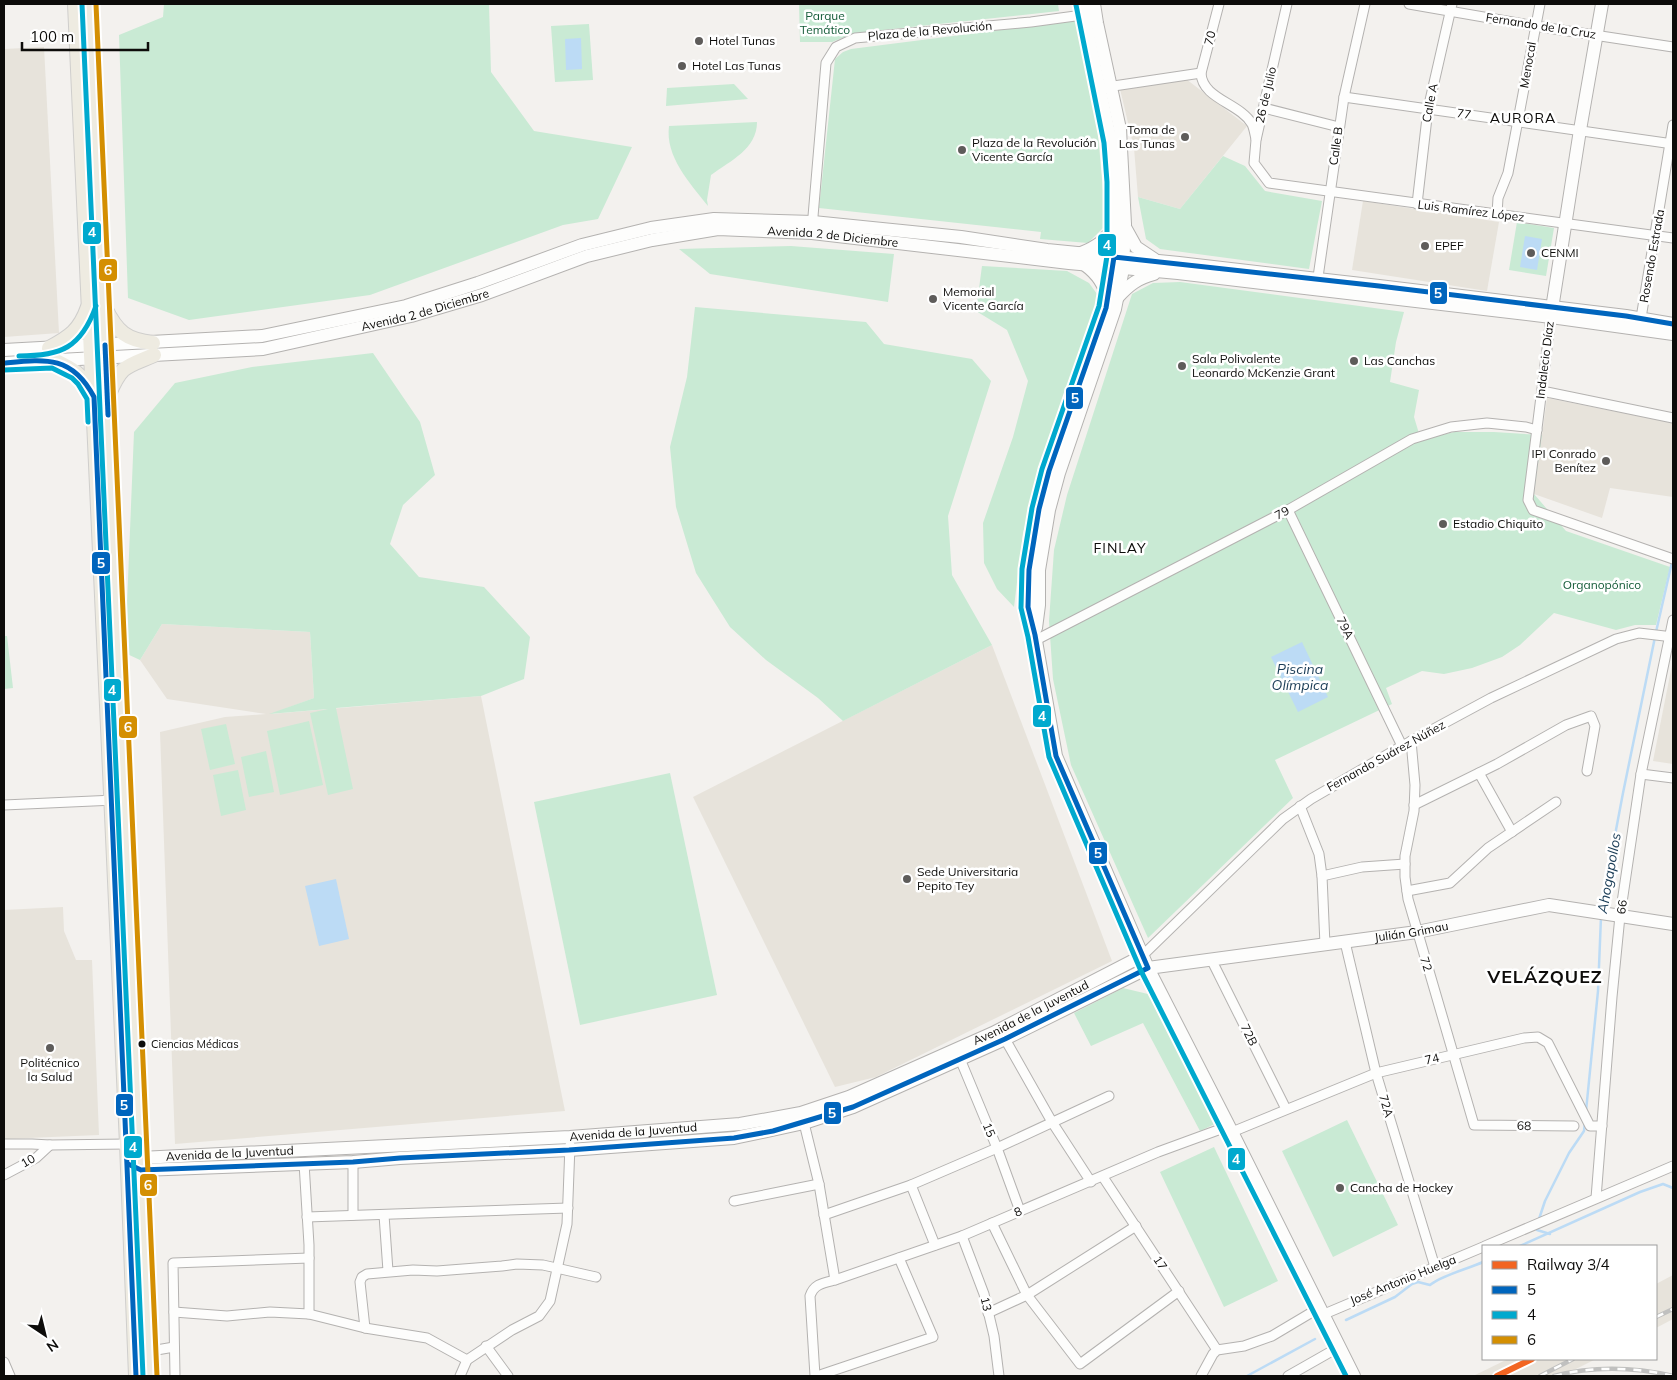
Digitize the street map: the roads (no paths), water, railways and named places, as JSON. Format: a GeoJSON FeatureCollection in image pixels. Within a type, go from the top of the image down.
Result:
{"type":"FeatureCollection","features":[{"type":"Feature","properties":{"kind":"main road"},"geometry":{"type":"LineString","coordinates":[[75,4],[96,304],[124,335],[154,349]]}},
{"type":"Feature","properties":{"kind":"main road"},"geometry":{"type":"LineString","coordinates":[[89,4],[96,304],[136,1164],[142,1352],[136,1376]]}},
{"type":"Feature","properties":{"kind":"main road","name":"Indalecio Díaz"},"geometry":{"type":"LineString","coordinates":[[1551,313],[1602,4]]}},
{"type":"Feature","properties":{"kind":"main road"},"geometry":{"type":"LineString","coordinates":[[1089,9],[1105,87],[1120,129],[1119,263],[1113,299],[1049,470],[1039,509],[1029,570],[1028,607],[1036,638],[1056,756],[1142,956],[1354,1376]]}},
{"type":"Feature","properties":{"kind":"main road","name":"Avenida 2 de Diciembre"},"geometry":{"type":"LineString","coordinates":[[4,350],[51,354],[154,349],[263,349],[411,316],[482,295],[587,256],[652,240],[718,229],[812,227],[1081,259],[1317,284],[1640,324],[1673,324]]}},
{"type":"Feature","properties":{"kind":"main road"},"geometry":{"type":"LineString","coordinates":[[1113,299],[1106,293],[1094,271],[1081,259],[1110,233],[1120,227]]}},
{"type":"Feature","properties":{"kind":"main road"},"geometry":{"type":"LineString","coordinates":[[1113,299],[1132,283],[1160,266],[1136,247],[1120,227]]}},
{"type":"Feature","properties":{"kind":"main road"},"geometry":{"type":"LineString","coordinates":[[96,304],[84,321],[51,354],[76,372],[101,397]]}},
{"type":"Feature","properties":{"kind":"main road","name":"Avenida 2 de Diciembre"},"geometry":{"type":"LineString","coordinates":[[1640,324],[1673,334]]}},
{"type":"Feature","properties":{"kind":"main road"},"geometry":{"type":"LineString","coordinates":[[101,397],[122,370],[154,349]]}},
{"type":"Feature","properties":{"kind":"main road","name":"Avenida 2 de Diciembre"},"geometry":{"type":"LineString","coordinates":[[4,363],[51,354]]}},
{"type":"Feature","properties":{"kind":"main road"},"geometry":{"type":"LineString","coordinates":[[118,800],[127,1144],[136,1164]]}},
{"type":"Feature","properties":{"kind":"main road","name":"Julián Grimau"},"geometry":{"type":"LineString","coordinates":[[1148,968],[1212,961],[1417,932],[1549,905],[1673,924]]}},
{"type":"Feature","properties":{"kind":"main road"},"geometry":{"type":"LineString","coordinates":[[1128,963],[1134,950],[1135,939]]}},
{"type":"Feature","properties":{"kind":"main road","name":"Avenida de la Juventud"},"geometry":{"type":"LineString","coordinates":[[958,1054],[993,1033],[1142,956]]}},
{"type":"Feature","properties":{"kind":"main road","name":"Avenida de la Juventud"},"geometry":{"type":"LineString","coordinates":[[136,1164],[375,1147],[734,1138],[851,1102],[958,1054],[1005,1039],[1148,968]]}},
{"type":"Feature","properties":{"kind":"main road"},"geometry":{"type":"LineString","coordinates":[[1124,979],[1141,981],[1157,986]]}},
{"type":"Feature","properties":{"kind":"main road","name":"Avenida de la Juventud"},"geometry":{"type":"LineString","coordinates":[[136,1164],[353,1162],[570,1143]]}},
{"type":"Feature","properties":{"kind":"main road"},"geometry":{"type":"LineString","coordinates":[[375,1147],[376,1160]]}},
{"type":"Feature","properties":{"kind":"main road"},"geometry":{"type":"LineString","coordinates":[[142,1352],[150,1376]]}},
{"type":"Feature","properties":{"kind":"street","name":"70"},"geometry":{"type":"LineString","coordinates":[[1201,72],[1218,4]]}},
{"type":"Feature","properties":{"kind":"street","name":"26 de Julio"},"geometry":{"type":"LineString","coordinates":[[1269,183],[1254,163],[1256,140],[1287,4]]}},
{"type":"Feature","properties":{"kind":"street","name":"Calle B"},"geometry":{"type":"LineString","coordinates":[[1317,284],[1344,97],[1365,4]]}},
{"type":"Feature","properties":{"kind":"street","name":"Fernando de la Cruz"},"geometry":{"type":"LineString","coordinates":[[1409,4],[1451,8],[1535,26],[1673,47]]}},
{"type":"Feature","properties":{"kind":"street","name":"Menocal"},"geometry":{"type":"LineString","coordinates":[[1496,214],[1498,198],[1508,173],[1540,4]]}},
{"type":"Feature","properties":{"kind":"street","name":"Calle A"},"geometry":{"type":"LineString","coordinates":[[1417,204],[1428,109],[1451,8]]}},
{"type":"Feature","properties":{"kind":"street","name":"Plaza de la Revolución"},"geometry":{"type":"LineString","coordinates":[[812,227],[826,63],[836,47],[855,38],[1031,22],[1089,9]]}},
{"type":"Feature","properties":{"kind":"street"},"geometry":{"type":"LineString","coordinates":[[1105,87],[1201,72],[1201,81],[1204,86],[1236,108],[1252,124],[1256,140]]}},
{"type":"Feature","properties":{"kind":"street","name":"77"},"geometry":{"type":"LineString","coordinates":[[1344,97],[1672,143]]}},
{"type":"Feature","properties":{"kind":"street"},"geometry":{"type":"LineString","coordinates":[[1264,108],[1339,127]]}},
{"type":"Feature","properties":{"kind":"street","name":"Rosendo Estrada"},"geometry":{"type":"LineString","coordinates":[[1640,324],[1672,143],[1673,125]]}},
{"type":"Feature","properties":{"kind":"street","name":"Luis Ramírez López"},"geometry":{"type":"LineString","coordinates":[[1269,183],[1673,238]]}},
{"type":"Feature","properties":{"kind":"street","name":"Indalecio Díaz"},"geometry":{"type":"LineString","coordinates":[[1551,313],[1528,500],[1534,510],[1671,558]]}},
{"type":"Feature","properties":{"kind":"street"},"geometry":{"type":"LineString","coordinates":[[1542,391],[1673,418]]}},
{"type":"Feature","properties":{"kind":"street","name":"79"},"geometry":{"type":"LineString","coordinates":[[1036,638],[1288,510],[1412,439],[1451,427],[1487,423],[1526,426],[1537,430]]}},
{"type":"Feature","properties":{"kind":"street","name":"79A"},"geometry":{"type":"LineString","coordinates":[[1288,510],[1402,746]]}},
{"type":"Feature","properties":{"kind":"street","name":"66"},"geometry":{"type":"LineString","coordinates":[[1596,1198],[1612,998],[1609,914],[1672,636],[1673,620]]}},
{"type":"Feature","properties":{"kind":"street","name":"Fernando Suárez Núñez"},"geometry":{"type":"LineString","coordinates":[[1142,956],[1283,819],[1300,806],[1402,746],[1491,698],[1616,639],[1639,633],[1672,636]]}},
{"type":"Feature","properties":{"kind":"street"},"geometry":{"type":"LineString","coordinates":[[1414,805],[1479,773],[1566,725],[1591,716],[1595,726],[1587,771]]}},
{"type":"Feature","properties":{"kind":"street","name":"72"},"geometry":{"type":"LineString","coordinates":[[1411,741],[1415,785],[1414,805],[1405,864],[1407,891],[1417,932],[1474,1125]]}},
{"type":"Feature","properties":{"kind":"street"},"geometry":{"type":"LineString","coordinates":[[1479,773],[1512,832]]}},
{"type":"Feature","properties":{"kind":"street"},"geometry":{"type":"LineString","coordinates":[[1641,774],[1673,778]]}},
{"type":"Feature","properties":{"kind":"street"},"geometry":{"type":"LineString","coordinates":[[4,805],[118,800]]}},
{"type":"Feature","properties":{"kind":"street"},"geometry":{"type":"LineString","coordinates":[[1407,891],[1450,883],[1488,848],[1556,802]]}},
{"type":"Feature","properties":{"kind":"street"},"geometry":{"type":"LineString","coordinates":[[1300,806],[1319,854],[1322,876],[1325,945]]}},
{"type":"Feature","properties":{"kind":"street"},"geometry":{"type":"LineString","coordinates":[[1322,876],[1362,868],[1405,864]]}},
{"type":"Feature","properties":{"kind":"street","name":"72A"},"geometry":{"type":"LineString","coordinates":[[1345,942],[1376,1073],[1435,1267]]}},
{"type":"Feature","properties":{"kind":"street","name":"72B"},"geometry":{"type":"LineString","coordinates":[[1212,961],[1286,1109]]}},
{"type":"Feature","properties":{"kind":"street","name":"74"},"geometry":{"type":"LineString","coordinates":[[1231,1129],[1376,1073],[1524,1038],[1538,1037],[1548,1043],[1590,1126],[1602,1126]]}},
{"type":"Feature","properties":{"kind":"street"},"geometry":{"type":"LineString","coordinates":[[1005,1039],[1052,1122],[1091,1182]]}},
{"type":"Feature","properties":{"kind":"street","name":"15"},"geometry":{"type":"LineString","coordinates":[[958,1054],[997,1148],[1020,1211]]}},
{"type":"Feature","properties":{"kind":"street"},"geometry":{"type":"LineString","coordinates":[[824,1215],[911,1185],[997,1148],[1109,1096]]}},
{"type":"Feature","properties":{"kind":"street"},"geometry":{"type":"LineString","coordinates":[[803,1118],[819,1184],[835,1280]]}},
{"type":"Feature","properties":{"kind":"street","name":"68"},"geometry":{"type":"LineString","coordinates":[[1474,1125],[1574,1126]]}},
{"type":"Feature","properties":{"kind":"street","name":"8"},"geometry":{"type":"LineString","coordinates":[[816,1376],[810,1296],[812,1289],[819,1284],[962,1236],[1158,1152],[1231,1129]]}},
{"type":"Feature","properties":{"kind":"street"},"geometry":{"type":"LineString","coordinates":[[460,1376],[467,1360],[512,1330],[539,1316],[550,1301],[567,1224],[570,1143]]}},
{"type":"Feature","properties":{"kind":"street"},"geometry":{"type":"LineString","coordinates":[[4,1144],[50,1146],[127,1144]]}},
{"type":"Feature","properties":{"kind":"street","name":"10"},"geometry":{"type":"LineString","coordinates":[[4,1175],[36,1158],[50,1146]]}},
{"type":"Feature","properties":{"kind":"street"},"geometry":{"type":"LineString","coordinates":[[353,1162],[353,1215]]}},
{"type":"Feature","properties":{"kind":"street"},"geometry":{"type":"LineString","coordinates":[[304,1163],[309,1258],[309,1314]]}},
{"type":"Feature","properties":{"kind":"street","name":"José Antonio Huelga"},"geometry":{"type":"LineString","coordinates":[[1489,1245],[1673,1166]]}},
{"type":"Feature","properties":{"kind":"street","name":"17"},"geometry":{"type":"LineString","coordinates":[[1102,1177],[1217,1350]]}},
{"type":"Feature","properties":{"kind":"street"},"geometry":{"type":"LineString","coordinates":[[734,1201],[819,1184]]}},
{"type":"Feature","properties":{"kind":"street"},"geometry":{"type":"LineString","coordinates":[[911,1185],[935,1245]]}},
{"type":"Feature","properties":{"kind":"street"},"geometry":{"type":"LineString","coordinates":[[307,1217],[568,1208]]}},
{"type":"Feature","properties":{"kind":"street"},"geometry":{"type":"LineString","coordinates":[[384,1215],[388,1271]]}},
{"type":"Feature","properties":{"kind":"street"},"geometry":{"type":"LineString","coordinates":[[992,1223],[1027,1295],[1080,1364],[1179,1291]]}},
{"type":"Feature","properties":{"kind":"street"},"geometry":{"type":"LineString","coordinates":[[988,1313],[1027,1295],[1136,1226]]}},
{"type":"Feature","properties":{"kind":"street","name":"13"},"geometry":{"type":"LineString","coordinates":[[962,1236],[984,1294],[999,1376]]}},
{"type":"Feature","properties":{"kind":"street","name":"José Antonio Huelga"},"geometry":{"type":"LineString","coordinates":[[1217,1350],[1244,1346],[1272,1336],[1321,1311],[1482,1248]]}},
{"type":"Feature","properties":{"kind":"street"},"geometry":{"type":"LineString","coordinates":[[175,1376],[173,1263],[309,1258]]}},
{"type":"Feature","properties":{"kind":"street"},"geometry":{"type":"LineString","coordinates":[[816,1376],[933,1337],[899,1258]]}},
{"type":"Feature","properties":{"kind":"street"},"geometry":{"type":"LineString","coordinates":[[365,1328],[360,1282],[362,1277],[367,1274],[413,1270],[437,1272],[517,1264],[557,1268],[596,1277]]}},
{"type":"Feature","properties":{"kind":"street"},"geometry":{"type":"LineString","coordinates":[[174,1312],[227,1316],[270,1312],[309,1314],[365,1328],[427,1338],[467,1360]]}},
{"type":"Feature","properties":{"kind":"street"},"geometry":{"type":"LineString","coordinates":[[486,1346],[508,1376]]}},
{"type":"Feature","properties":{"kind":"street"},"geometry":{"type":"LineString","coordinates":[[142,1352],[174,1347]]}},
{"type":"Feature","properties":{"kind":"street"},"geometry":{"type":"LineString","coordinates":[[1288,1376],[1339,1348]]}},
{"type":"Feature","properties":{"kind":"street"},"geometry":{"type":"LineString","coordinates":[[1201,1376],[1212,1354],[1217,1350]]}},
{"type":"Feature","properties":{"kind":"street"},"geometry":{"type":"LineString","coordinates":[[4,1362],[10,1376]]}},
{"type":"Feature","properties":{"kind":"water"},"geometry":{"type":"Polygon","coordinates":[[[581,38],[582,69],[566,70],[565,39],[581,38]]]}},
{"type":"Feature","properties":{"kind":"water","name":"CENMI"},"geometry":{"type":"Polygon","coordinates":[[[1525,236],[1542,239],[1537,270],[1520,267],[1525,236]]]}},
{"type":"Feature","properties":{"kind":"water","name":"Piscina Olímpica"},"geometry":{"type":"Polygon","coordinates":[[[1302,642],[1328,697],[1298,712],[1271,657],[1302,642]]]}},
{"type":"Feature","properties":{"kind":"water"},"geometry":{"type":"Polygon","coordinates":[[[336,879],[349,939],[319,946],[305,886],[336,879]]]}},
{"type":"Feature","properties":{"kind":"waterway","name":"Ahogapollos"},"geometry":{"type":"LineString","coordinates":[[1656,632],[1672,562]]}},
{"type":"Feature","properties":{"kind":"waterway","name":"Ahogapollos"},"geometry":{"type":"LineString","coordinates":[[1601,909],[1655,637]]}},
{"type":"Feature","properties":{"kind":"waterway","name":"Ahogapollos"},"geometry":{"type":"LineString","coordinates":[[1586,1111],[1598,991],[1601,917]]}},
{"type":"Feature","properties":{"kind":"waterway","name":"Ahogapollos"},"geometry":{"type":"LineString","coordinates":[[1539,1219],[1545,1201],[1569,1153],[1584,1131],[1585,1121]]}},
{"type":"Feature","properties":{"kind":"waterway"},"geometry":{"type":"LineString","coordinates":[[1522,1245],[1640,1192],[1663,1184],[1673,1188]]}},
{"type":"Feature","properties":{"kind":"waterway","name":"Ahogapollos"},"geometry":{"type":"LineString","coordinates":[[1538,1225],[1537,1230],[1550,1234]]}},
{"type":"Feature","properties":{"kind":"waterway"},"geometry":{"type":"LineString","coordinates":[[1346,1320],[1395,1297],[1412,1284],[1418,1282],[1430,1285],[1448,1275],[1482,1262]]}},
{"type":"Feature","properties":{"kind":"waterway"},"geometry":{"type":"LineString","coordinates":[[1247,1376],[1315,1339]]}},
{"type":"Feature","properties":{"kind":"railway"},"geometry":{"type":"LineString","coordinates":[[1657,1317],[1673,1309]]}},
{"type":"Feature","properties":{"kind":"railway"},"geometry":{"type":"LineString","coordinates":[[1540,1376],[1571,1360]]}},
{"type":"Feature","properties":{"kind":"railway"},"geometry":{"type":"LineString","coordinates":[[1554,1376],[1599,1369],[1628,1369],[1673,1376]]}},
{"type":"Feature","properties":{"kind":"rail line","name":"3/4"},"geometry":{"type":"LineString","coordinates":[[1497,1376],[1530,1360]]}},
{"type":"Feature","properties":{"kind":"place","name":"Hotel Tunas"},"geometry":{"type":"Point","coordinates":[699,41]}},
{"type":"Feature","properties":{"kind":"place","name":"Hotel Las Tunas"},"geometry":{"type":"Point","coordinates":[682,66]}},
{"type":"Feature","properties":{"kind":"place","name":"Toma de Las Tunas"},"geometry":{"type":"Point","coordinates":[1185,137]}},
{"type":"Feature","properties":{"kind":"place","name":"Plaza de la Revolución Vicente García"},"geometry":{"type":"Point","coordinates":[962,150]}},
{"type":"Feature","properties":{"kind":"place","name":"EPEF"},"geometry":{"type":"Point","coordinates":[1425,246]}},
{"type":"Feature","properties":{"kind":"place","name":"CENMI"},"geometry":{"type":"Point","coordinates":[1531,253]}},
{"type":"Feature","properties":{"kind":"place","name":"Memorial Vicente García"},"geometry":{"type":"Point","coordinates":[933,299]}},
{"type":"Feature","properties":{"kind":"place","name":"Las Canchas"},"geometry":{"type":"Point","coordinates":[1354,361]}},
{"type":"Feature","properties":{"kind":"place","name":"Sala Polivalente Leonardo McKenzie Grant"},"geometry":{"type":"Point","coordinates":[1182,366]}},
{"type":"Feature","properties":{"kind":"place","name":"IPI Conrado Benítez"},"geometry":{"type":"Point","coordinates":[1606,461]}},
{"type":"Feature","properties":{"kind":"place","name":"Estadio Chiquito"},"geometry":{"type":"Point","coordinates":[1443,524]}},
{"type":"Feature","properties":{"kind":"place","name":"Sede Universitaria Pepito Tey"},"geometry":{"type":"Point","coordinates":[907,879]}},
{"type":"Feature","properties":{"kind":"place","name":"Ciencias Médicas"},"geometry":{"type":"Point","coordinates":[142,1044]}},
{"type":"Feature","properties":{"kind":"place","name":"Politécnico la Salud"},"geometry":{"type":"Point","coordinates":[50,1048]}},
{"type":"Feature","properties":{"kind":"place","name":"Cancha de Hockey"},"geometry":{"type":"Point","coordinates":[1340,1188]}},
{"type":"Feature","properties":{"kind":"district","name":"AURORA"},"geometry":{"type":"Point","coordinates":[1523,118]}},
{"type":"Feature","properties":{"kind":"district","name":"FINLAY"},"geometry":{"type":"Point","coordinates":[1120,548]}},
{"type":"Feature","properties":{"kind":"district","name":"VELÁZQUEZ"},"geometry":{"type":"Point","coordinates":[1545,977]}},
{"type":"Feature","properties":{"kind":"park label","name":"Parque Temático"},"geometry":{"type":"Point","coordinates":[825,23]}},
{"type":"Feature","properties":{"kind":"park label","name":"Organopónico"},"geometry":{"type":"Point","coordinates":[1602,585]}}]}
